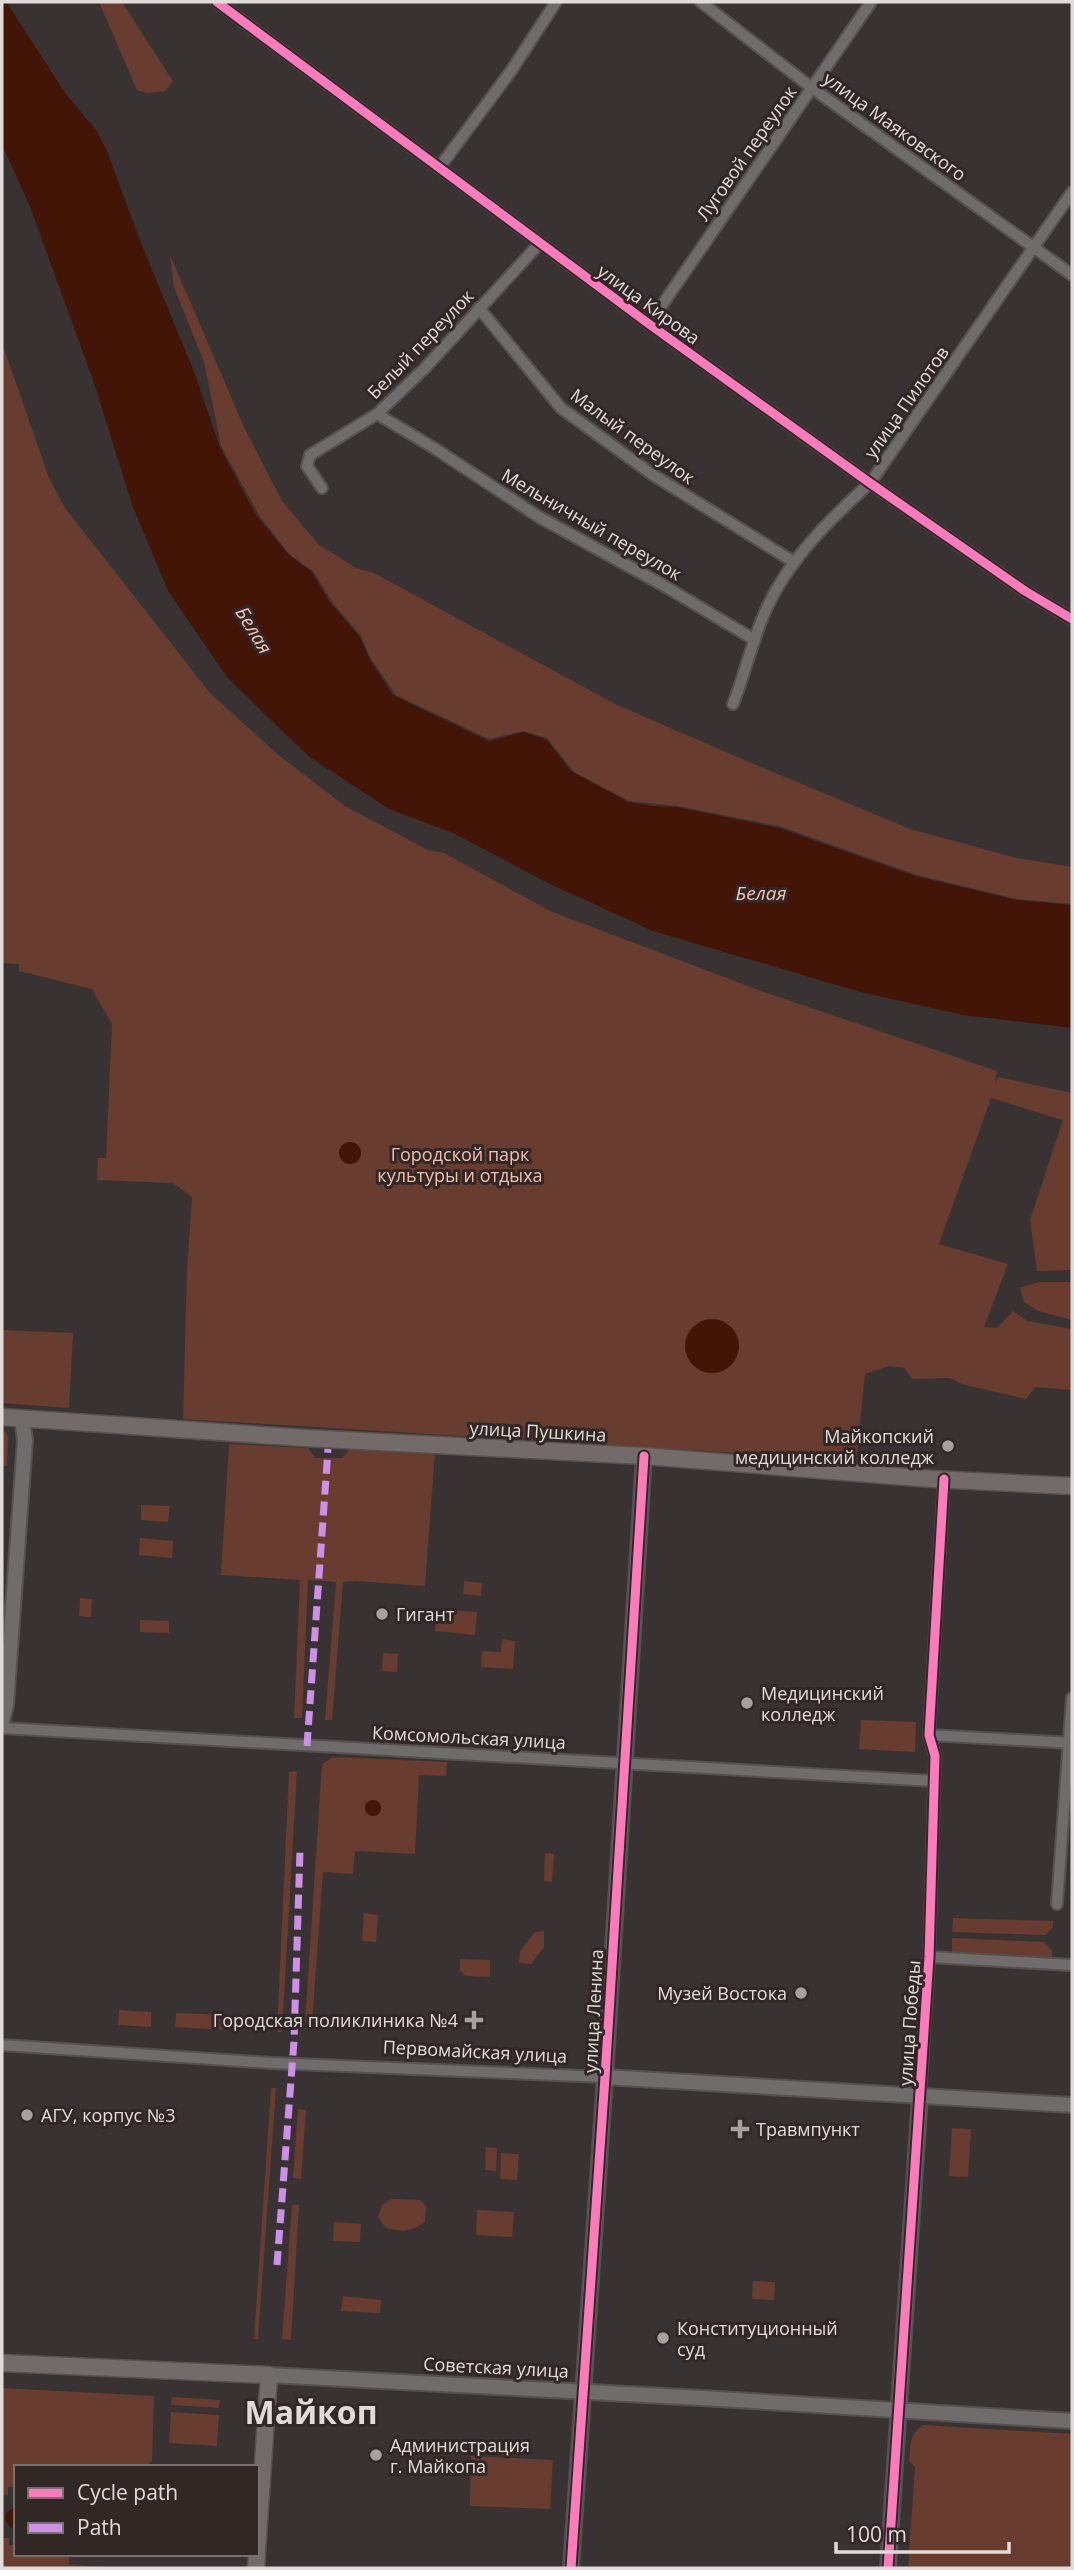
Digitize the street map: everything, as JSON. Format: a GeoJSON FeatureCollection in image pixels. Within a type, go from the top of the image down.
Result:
{"type":"FeatureCollection","features":[{"type":"Feature","properties":{"kind":"main road","name":"улица Пушкина"},"geometry":{"type":"LineString","coordinates":[[2,1417],[328,1444],[644,1456],[1072,1486]]}},
{"type":"Feature","properties":{"kind":"main road","name":"Советская улица"},"geometry":{"type":"LineString","coordinates":[[2,2363],[269,2375]]}},
{"type":"Feature","properties":{"kind":"main road"},"geometry":{"type":"LineString","coordinates":[[259,2523],[269,2375]]}},
{"type":"Feature","properties":{"kind":"street","name":"улица Кирова"},"geometry":{"type":"LineString","coordinates":[[217,2],[649,324],[870,483],[1025,590],[1072,619]]}},
{"type":"Feature","properties":{"kind":"street"},"geometry":{"type":"LineString","coordinates":[[439,168],[511,71],[556,2]]}},
{"type":"Feature","properties":{"kind":"street","name":"улица Маяковского"},"geometry":{"type":"LineString","coordinates":[[701,2],[812,88],[1072,275]]}},
{"type":"Feature","properties":{"kind":"street","name":"Луговой переулок"},"geometry":{"type":"LineString","coordinates":[[649,324],[871,2]]}},
{"type":"Feature","properties":{"kind":"street","name":"улица Пилотов"},"geometry":{"type":"LineString","coordinates":[[733,704],[765,611],[794,562],[842,508],[870,483],[1072,192]]}},
{"type":"Feature","properties":{"kind":"street","name":"Белый переулок"},"geometry":{"type":"LineString","coordinates":[[322,488],[308,468],[308,457],[376,414],[424,369],[540,243]]}},
{"type":"Feature","properties":{"kind":"street","name":"Малый переулок"},"geometry":{"type":"LineString","coordinates":[[479,308],[561,408],[653,475],[794,562]]}},
{"type":"Feature","properties":{"kind":"street","name":"Мельничный переулок"},"geometry":{"type":"LineString","coordinates":[[376,414],[540,517],[755,640]]}},
{"type":"Feature","properties":{"kind":"street"},"geometry":{"type":"LineString","coordinates":[[2,1722],[6,1705],[25,1440],[22,1418]]}},
{"type":"Feature","properties":{"kind":"street","name":"улица Ленина"},"geometry":{"type":"LineString","coordinates":[[570,2568],[605,2077],[644,1456]]}},
{"type":"Feature","properties":{"kind":"street","name":"улица Победы"},"geometry":{"type":"LineString","coordinates":[[888,2568],[929,1957],[935,1756],[929,1735],[944,1479]]}},
{"type":"Feature","properties":{"kind":"street"},"geometry":{"type":"LineString","coordinates":[[1057,1904],[1071,1743],[1072,1698]]}},
{"type":"Feature","properties":{"kind":"street","name":"Комсомольская улица"},"geometry":{"type":"LineString","coordinates":[[2,1728],[934,1781]]}},
{"type":"Feature","properties":{"kind":"street"},"geometry":{"type":"LineString","coordinates":[[929,1735],[1071,1743]]}},
{"type":"Feature","properties":{"kind":"street"},"geometry":{"type":"LineString","coordinates":[[929,1957],[1072,1965]]}},
{"type":"Feature","properties":{"kind":"street","name":"Первомайская улица"},"geometry":{"type":"LineString","coordinates":[[2,2045],[272,2063],[605,2077],[1072,2105]]}},
{"type":"Feature","properties":{"kind":"street","name":"Советская улица"},"geometry":{"type":"LineString","coordinates":[[269,2375],[1072,2421]]}},
{"type":"Feature","properties":{"kind":"green space"},"geometry":{"type":"Polygon","coordinates":[[[99,2],[122,2],[173,81],[165,91],[147,93],[137,90],[99,2]]]}},
{"type":"Feature","properties":{"kind":"green space"},"geometry":{"type":"Polygon","coordinates":[[[170,255],[244,427],[282,501],[319,545],[356,568],[374,573],[615,704],[749,762],[910,829],[1017,858],[1072,867],[1072,904],[1017,899],[917,875],[779,826],[677,806],[629,801],[574,772],[547,738],[523,731],[489,739],[396,695],[371,659],[361,636],[333,603],[313,571],[290,555],[259,515],[221,446],[204,362],[174,287],[170,255]]]}},
{"type":"Feature","properties":{"kind":"green space","name":"Городской парк культуры и отдыха"},"geometry":{"type":"Polygon","coordinates":[[[2,343],[49,478],[65,508],[210,693],[276,753],[345,806],[428,850],[444,853],[550,911],[761,991],[997,1071],[995,1083],[998,1077],[1072,1093],[1072,1270],[1037,1271],[1030,1220],[1063,1120],[991,1098],[939,1244],[1008,1264],[984,1327],[997,1328],[1013,1311],[1027,1321],[1072,1329],[1072,1390],[1035,1387],[1026,1399],[962,1384],[950,1378],[912,1379],[904,1368],[888,1366],[865,1374],[856,1460],[183,1419],[192,1197],[173,1183],[97,1180],[98,1158],[106,1158],[112,1024],[92,989],[19,971],[19,964],[2,963],[2,343]]]}},
{"type":"Feature","properties":{"kind":"green space"},"geometry":{"type":"Polygon","coordinates":[[[1039,1282],[1072,1282],[1072,1320],[1038,1311],[1024,1302],[1020,1288],[1039,1282]]]}},
{"type":"Feature","properties":{"kind":"green space"},"geometry":{"type":"Polygon","coordinates":[[[2,1330],[73,1333],[69,1408],[2,1403],[2,1330]]]}},
{"type":"Feature","properties":{"kind":"green space"},"geometry":{"type":"Polygon","coordinates":[[[2,1428],[8,1436],[7,1466],[2,1466],[2,1428]]]}},
{"type":"Feature","properties":{"kind":"green space"},"geometry":{"type":"Polygon","coordinates":[[[229,1444],[308,1448],[315,1458],[342,1458],[352,1447],[435,1452],[425,1586],[343,1582],[332,1720],[325,1720],[336,1582],[308,1580],[302,1718],[294,1718],[300,1580],[221,1575],[229,1444]]]}},
{"type":"Feature","properties":{"kind":"green space"},"geometry":{"type":"Polygon","coordinates":[[[141,1505],[170,1506],[168,1522],[141,1520],[141,1505]]]}},
{"type":"Feature","properties":{"kind":"green space"},"geometry":{"type":"Polygon","coordinates":[[[140,1538],[173,1541],[172,1558],[139,1555],[140,1538]]]}},
{"type":"Feature","properties":{"kind":"green space"},"geometry":{"type":"Polygon","coordinates":[[[464,1581],[482,1583],[481,1596],[463,1594],[464,1581]]]}},
{"type":"Feature","properties":{"kind":"green space"},"geometry":{"type":"Polygon","coordinates":[[[80,1598],[92,1599],[91,1617],[79,1616],[80,1598]]]}},
{"type":"Feature","properties":{"kind":"green space"},"geometry":{"type":"Polygon","coordinates":[[[437,1609],[477,1612],[475,1635],[435,1631],[437,1609]]]}},
{"type":"Feature","properties":{"kind":"green space"},"geometry":{"type":"Polygon","coordinates":[[[140,1620],[169,1621],[169,1633],[140,1632],[140,1620]]]}},
{"type":"Feature","properties":{"kind":"green space"},"geometry":{"type":"Polygon","coordinates":[[[502,1639],[515,1641],[513,1669],[481,1667],[482,1651],[501,1652],[502,1639]]]}},
{"type":"Feature","properties":{"kind":"green space"},"geometry":{"type":"Polygon","coordinates":[[[383,1653],[398,1654],[397,1672],[382,1671],[383,1653]]]}},
{"type":"Feature","properties":{"kind":"green space"},"geometry":{"type":"Polygon","coordinates":[[[861,1720],[916,1722],[915,1752],[859,1749],[861,1720]]]}},
{"type":"Feature","properties":{"kind":"green space"},"geometry":{"type":"Polygon","coordinates":[[[333,1757],[447,1762],[446,1776],[419,1775],[415,1854],[355,1851],[353,1874],[323,1872],[312,2023],[305,2023],[322,1764],[333,1757]]]}},
{"type":"Feature","properties":{"kind":"green space"},"geometry":{"type":"Polygon","coordinates":[[[297,1771],[282,2032],[277,2032],[289,1772],[297,1771]]]}},
{"type":"Feature","properties":{"kind":"green space"},"geometry":{"type":"Polygon","coordinates":[[[545,1853],[554,1854],[552,1882],[544,1881],[545,1853]]]}},
{"type":"Feature","properties":{"kind":"green space"},"geometry":{"type":"Polygon","coordinates":[[[364,1913],[378,1915],[376,1942],[362,1941],[364,1913]]]}},
{"type":"Feature","properties":{"kind":"green space"},"geometry":{"type":"Polygon","coordinates":[[[953,1918],[1053,1921],[1053,1927],[1045,1935],[952,1932],[953,1918]]]}},
{"type":"Feature","properties":{"kind":"green space"},"geometry":{"type":"Polygon","coordinates":[[[544,1931],[544,1947],[531,1964],[519,1963],[520,1951],[535,1932],[544,1931]]]}},
{"type":"Feature","properties":{"kind":"green space"},"geometry":{"type":"Polygon","coordinates":[[[952,1938],[1044,1942],[1052,1951],[1052,1960],[952,1955],[952,1938]]]}},
{"type":"Feature","properties":{"kind":"green space"},"geometry":{"type":"Polygon","coordinates":[[[460,1959],[490,1960],[490,1977],[466,1976],[460,1971],[460,1959]]]}},
{"type":"Feature","properties":{"kind":"green space"},"geometry":{"type":"Polygon","coordinates":[[[119,2010],[151,2012],[151,2027],[118,2025],[119,2010]]]}},
{"type":"Feature","properties":{"kind":"green space"},"geometry":{"type":"Polygon","coordinates":[[[176,2013],[228,2015],[227,2030],[175,2027],[176,2013]]]}},
{"type":"Feature","properties":{"kind":"green space"},"geometry":{"type":"Polygon","coordinates":[[[271,2088],[276,2088],[258,2339],[254,2339],[271,2088]]]}},
{"type":"Feature","properties":{"kind":"green space"},"geometry":{"type":"Polygon","coordinates":[[[298,2109],[306,2110],[301,2179],[293,2178],[298,2109]]]}},
{"type":"Feature","properties":{"kind":"green space"},"geometry":{"type":"Polygon","coordinates":[[[952,2128],[971,2129],[968,2177],[949,2176],[952,2128]]]}},
{"type":"Feature","properties":{"kind":"green space"},"geometry":{"type":"Polygon","coordinates":[[[486,2147],[497,2148],[496,2171],[485,2170],[486,2147]]]}},
{"type":"Feature","properties":{"kind":"green space"},"geometry":{"type":"Polygon","coordinates":[[[501,2153],[519,2154],[517,2180],[500,2179],[501,2153]]]}},
{"type":"Feature","properties":{"kind":"green space"},"geometry":{"type":"Polygon","coordinates":[[[392,2199],[420,2200],[426,2206],[425,2222],[406,2230],[386,2228],[378,2217],[382,2205],[392,2199]]]}},
{"type":"Feature","properties":{"kind":"green space"},"geometry":{"type":"Polygon","coordinates":[[[292,2205],[299,2205],[291,2340],[282,2339],[292,2205]]]}},
{"type":"Feature","properties":{"kind":"green space"},"geometry":{"type":"Polygon","coordinates":[[[477,2210],[514,2212],[512,2237],[476,2235],[477,2210]]]}},
{"type":"Feature","properties":{"kind":"green space"},"geometry":{"type":"Polygon","coordinates":[[[334,2222],[361,2224],[360,2242],[333,2241],[334,2222]]]}},
{"type":"Feature","properties":{"kind":"green space"},"geometry":{"type":"Polygon","coordinates":[[[753,2281],[775,2282],[774,2300],[752,2299],[753,2281]]]}},
{"type":"Feature","properties":{"kind":"green space"},"geometry":{"type":"Polygon","coordinates":[[[343,2296],[381,2300],[380,2313],[341,2311],[343,2296]]]}},
{"type":"Feature","properties":{"kind":"green space"},"geometry":{"type":"Polygon","coordinates":[[[2,2388],[154,2396],[152,2461],[147,2465],[14,2465],[14,2487],[8,2487],[8,2495],[2,2494],[2,2388]]]}},
{"type":"Feature","properties":{"kind":"green space"},"geometry":{"type":"Polygon","coordinates":[[[172,2397],[220,2400],[219,2408],[171,2405],[172,2397]]]}},
{"type":"Feature","properties":{"kind":"green space"},"geometry":{"type":"Polygon","coordinates":[[[171,2412],[219,2415],[217,2446],[169,2443],[171,2412]]]}},
{"type":"Feature","properties":{"kind":"green space"},"geometry":{"type":"Polygon","coordinates":[[[923,2425],[1072,2434],[1072,2568],[908,2568],[915,2467],[909,2461],[910,2450],[913,2436],[923,2425]]]}},
{"type":"Feature","properties":{"kind":"green space"},"geometry":{"type":"Polygon","coordinates":[[[471,2456],[553,2460],[550,2509],[470,2506],[471,2456]]]}},
{"type":"Feature","properties":{"kind":"green space"},"geometry":{"type":"Polygon","coordinates":[[[2,2538],[9,2538],[9,2545],[14,2545],[14,2556],[69,2556],[69,2565],[126,2568],[2,2568],[2,2538]]]}},
{"type":"Feature","properties":{"kind":"water","name":"Белая"},"geometry":{"type":"Polygon","coordinates":[[[2,2],[8,4],[65,93],[97,131],[107,151],[139,238],[193,369],[220,447],[257,516],[288,554],[312,572],[329,601],[360,637],[369,658],[393,695],[489,741],[524,732],[547,740],[571,771],[628,802],[677,807],[779,828],[915,876],[1017,900],[1072,905],[1072,1028],[963,1015],[860,992],[653,931],[550,884],[453,833],[389,809],[311,758],[281,730],[227,677],[168,591],[133,507],[93,380],[29,204],[2,145],[2,2]]]}},
{"type":"Feature","properties":{"kind":"water"},"geometry":{"type":"Polygon","coordinates":[[[350,1142],[358,1145],[361,1153],[358,1161],[350,1164],[342,1161],[339,1153],[342,1145],[350,1142]]]}},
{"type":"Feature","properties":{"kind":"water"},"geometry":{"type":"Polygon","coordinates":[[[712,1319],[731,1327],[739,1346],[731,1365],[712,1373],[693,1365],[685,1346],[693,1327],[712,1319]]]}},
{"type":"Feature","properties":{"kind":"water"},"geometry":{"type":"Polygon","coordinates":[[[373,1800],[379,1802],[379,1814],[373,1816],[367,1814],[365,1808],[367,1802],[373,1800]]]}},
{"type":"Feature","properties":{"kind":"water"},"geometry":{"type":"Polygon","coordinates":[[[14,2507],[14,2530],[5,2518],[7,2512],[14,2507]]]}},
{"type":"Feature","properties":{"kind":"marked path"},"geometry":{"type":"LineString","coordinates":[[307,1746],[328,1449]]}},
{"type":"Feature","properties":{"kind":"marked path"},"geometry":{"type":"LineString","coordinates":[[277,2265],[294,2041],[300,1851]]}},
{"type":"Feature","properties":{"kind":"cycle path"},"geometry":{"type":"LineString","coordinates":[[217,2],[649,324],[870,483],[1025,591],[1072,619]]}},
{"type":"Feature","properties":{"kind":"cycle path"},"geometry":{"type":"LineString","coordinates":[[571,2568],[644,1456]]}},
{"type":"Feature","properties":{"kind":"cycle path"},"geometry":{"type":"LineString","coordinates":[[888,2568],[929,1957],[935,1756],[929,1735],[944,1479]]}},
{"type":"Feature","properties":{"kind":"place","name":"Майкопский медицинский колледж"},"geometry":{"type":"Point","coordinates":[948,1446]}},
{"type":"Feature","properties":{"kind":"place","name":"Гигант"},"geometry":{"type":"Point","coordinates":[382,1614]}},
{"type":"Feature","properties":{"kind":"place","name":"Медицинский колледж"},"geometry":{"type":"Point","coordinates":[747,1703]}},
{"type":"Feature","properties":{"kind":"place","name":"Музей Востока"},"geometry":{"type":"Point","coordinates":[801,1993]}},
{"type":"Feature","properties":{"kind":"place","name":"Городская поликлиника №4"},"geometry":{"type":"Point","coordinates":[474,2020]}},
{"type":"Feature","properties":{"kind":"place","name":"АГУ, корпус №3"},"geometry":{"type":"Point","coordinates":[27,2115]}},
{"type":"Feature","properties":{"kind":"place","name":"Травмпункт"},"geometry":{"type":"Point","coordinates":[740,2129]}},
{"type":"Feature","properties":{"kind":"place","name":"Конституционный суд"},"geometry":{"type":"Point","coordinates":[663,2338]}},
{"type":"Feature","properties":{"kind":"place","name":"Администрация г. Майкопа"},"geometry":{"type":"Point","coordinates":[376,2455]}},
{"type":"Feature","properties":{"kind":"district","name":"Майкоп"},"geometry":{"type":"Point","coordinates":[311,2411]}}]}
